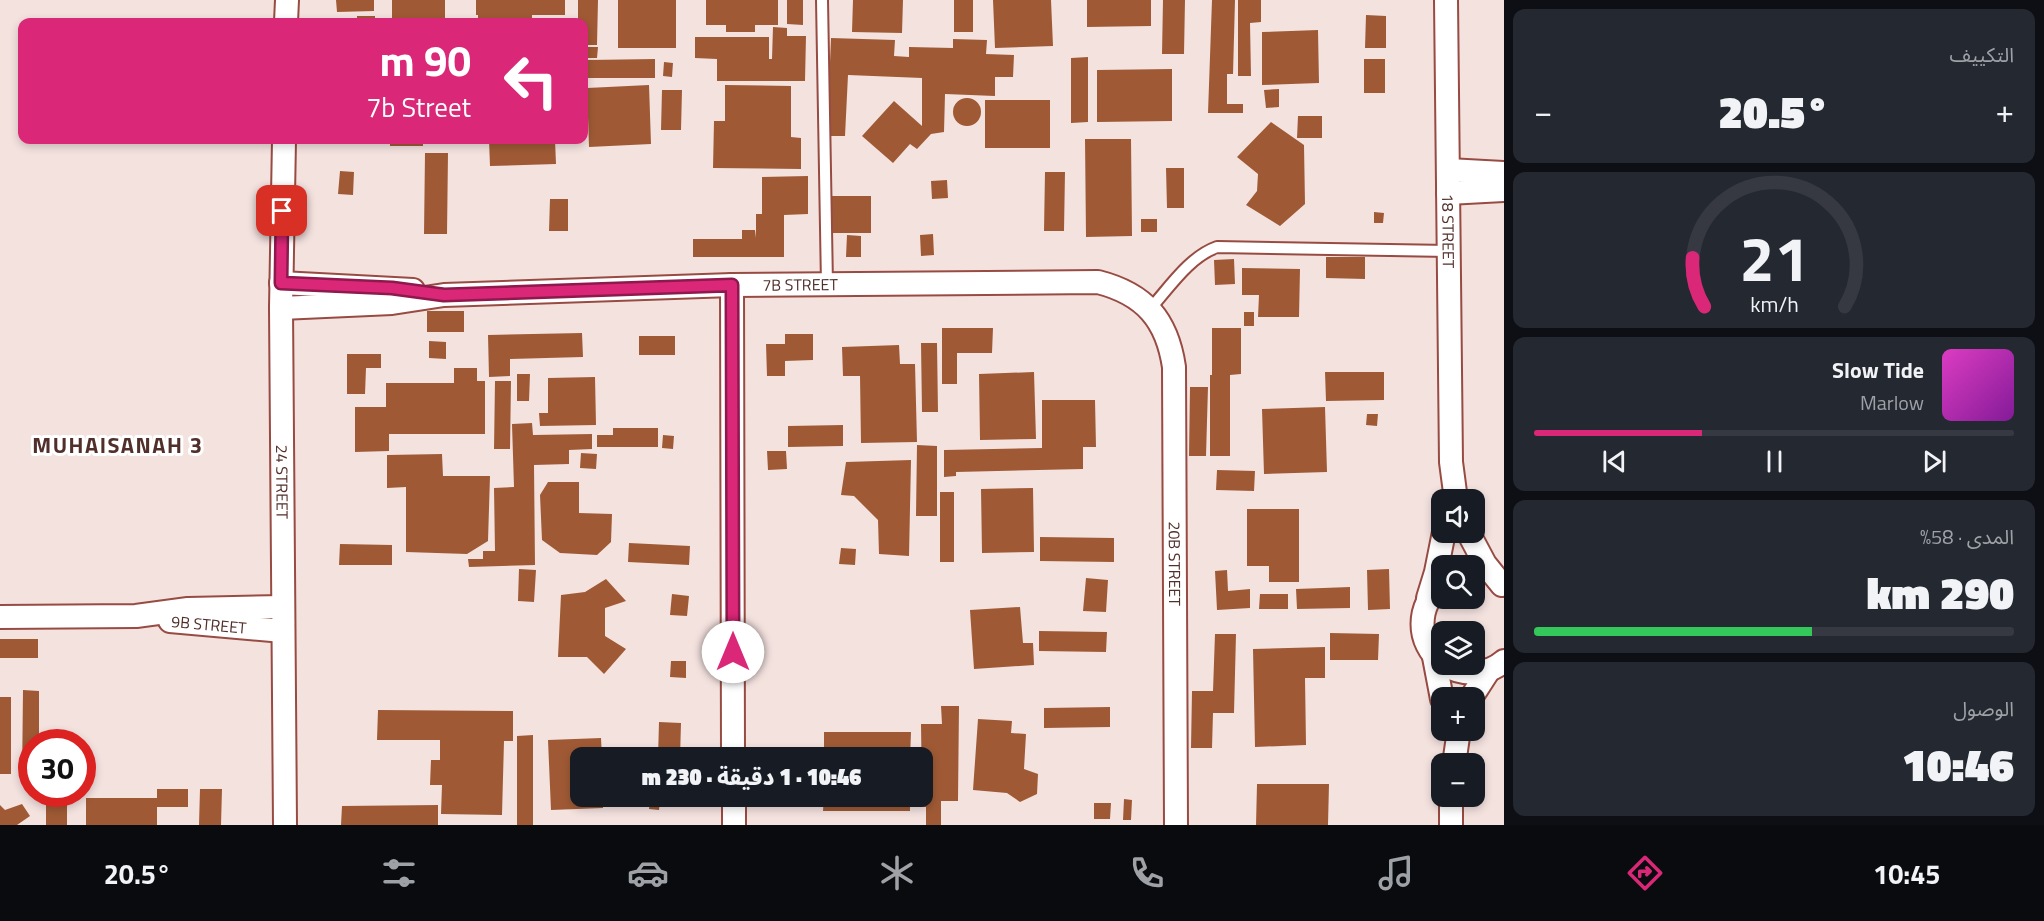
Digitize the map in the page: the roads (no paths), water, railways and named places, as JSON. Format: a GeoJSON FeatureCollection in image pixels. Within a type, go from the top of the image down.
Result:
{"type":"FeatureCollection","features":[{"type":"Feature","properties":{"kind":"street"},"geometry":{"type":"LineString","coordinates":[[286,18],[287,0]]}},
{"type":"Feature","properties":{"kind":"street","name":"18 STREET"},"geometry":{"type":"LineString","coordinates":[[1446,0],[1451,462],[1448,489]]}},
{"type":"Feature","properties":{"kind":"street","name":"24 STREET"},"geometry":{"type":"LineString","coordinates":[[284,144],[280,308],[285,825]]}},
{"type":"Feature","properties":{"kind":"street"},"geometry":{"type":"LineString","coordinates":[[1448,170],[1504,173]]}},
{"type":"Feature","properties":{"kind":"street"},"geometry":{"type":"LineString","coordinates":[[1448,193],[1504,190]]}},
{"type":"Feature","properties":{"kind":"street","name":"7B STREET"},"geometry":{"type":"LineString","coordinates":[[280,308],[392,303],[444,295],[732,285],[1098,282],[1117,287],[1135,296],[1149,309]]}},
{"type":"Feature","properties":{"kind":"street","name":"7B STREET"},"geometry":{"type":"LineString","coordinates":[[281,283],[392,288],[444,295]]}},
{"type":"Feature","properties":{"kind":"street"},"geometry":{"type":"LineString","coordinates":[[732,285],[734,747]]}},
{"type":"Feature","properties":{"kind":"street","name":"20B STREET"},"geometry":{"type":"LineString","coordinates":[[1149,309],[1162,326],[1171,346],[1174,367],[1176,825]]}},
{"type":"Feature","properties":{"kind":"street","name":"18 STREET"},"geometry":{"type":"LineString","coordinates":[[1451,462],[1455,489]]}},
{"type":"Feature","properties":{"kind":"street"},"geometry":{"type":"LineString","coordinates":[[1431,652],[1427,647],[1421,622],[1442,543]]}},
{"type":"Feature","properties":{"kind":"street"},"geometry":{"type":"LineString","coordinates":[[1474,543],[1485,564],[1503,586]]}},
{"type":"Feature","properties":{"kind":"street"},"geometry":{"type":"LineString","coordinates":[[1485,576],[1503,586]]}},
{"type":"Feature","properties":{"kind":"street"},"geometry":{"type":"LineString","coordinates":[[1426,603],[1431,596]]}},
{"type":"Feature","properties":{"kind":"street","name":"9B STREET"},"geometry":{"type":"LineString","coordinates":[[0,616],[135,616],[188,609],[283,607]]}},
{"type":"Feature","properties":{"kind":"street","name":"9B STREET"},"geometry":{"type":"LineString","coordinates":[[135,616],[187,624],[283,631]]}},
{"type":"Feature","properties":{"kind":"street"},"geometry":{"type":"LineString","coordinates":[[1479,687],[1496,665]]}},
{"type":"Feature","properties":{"kind":"street"},"geometry":{"type":"LineString","coordinates":[[734,807],[734,825]]}},
{"type":"Feature","properties":{"kind":"street"},"geometry":{"type":"LineString","coordinates":[[1451,807],[1451,825]]}},
{"type":"Feature","properties":{"kind":"lane"},"geometry":{"type":"LineString","coordinates":[[822,0],[827,285]]}},
{"type":"Feature","properties":{"kind":"lane"},"geometry":{"type":"LineString","coordinates":[[1149,309],[1197,258],[1217,247],[1449,251]]}},
{"type":"Feature","properties":{"kind":"district","name":"MUHAISANAH 3"},"geometry":{"type":"Point","coordinates":[118,445]}}]}
